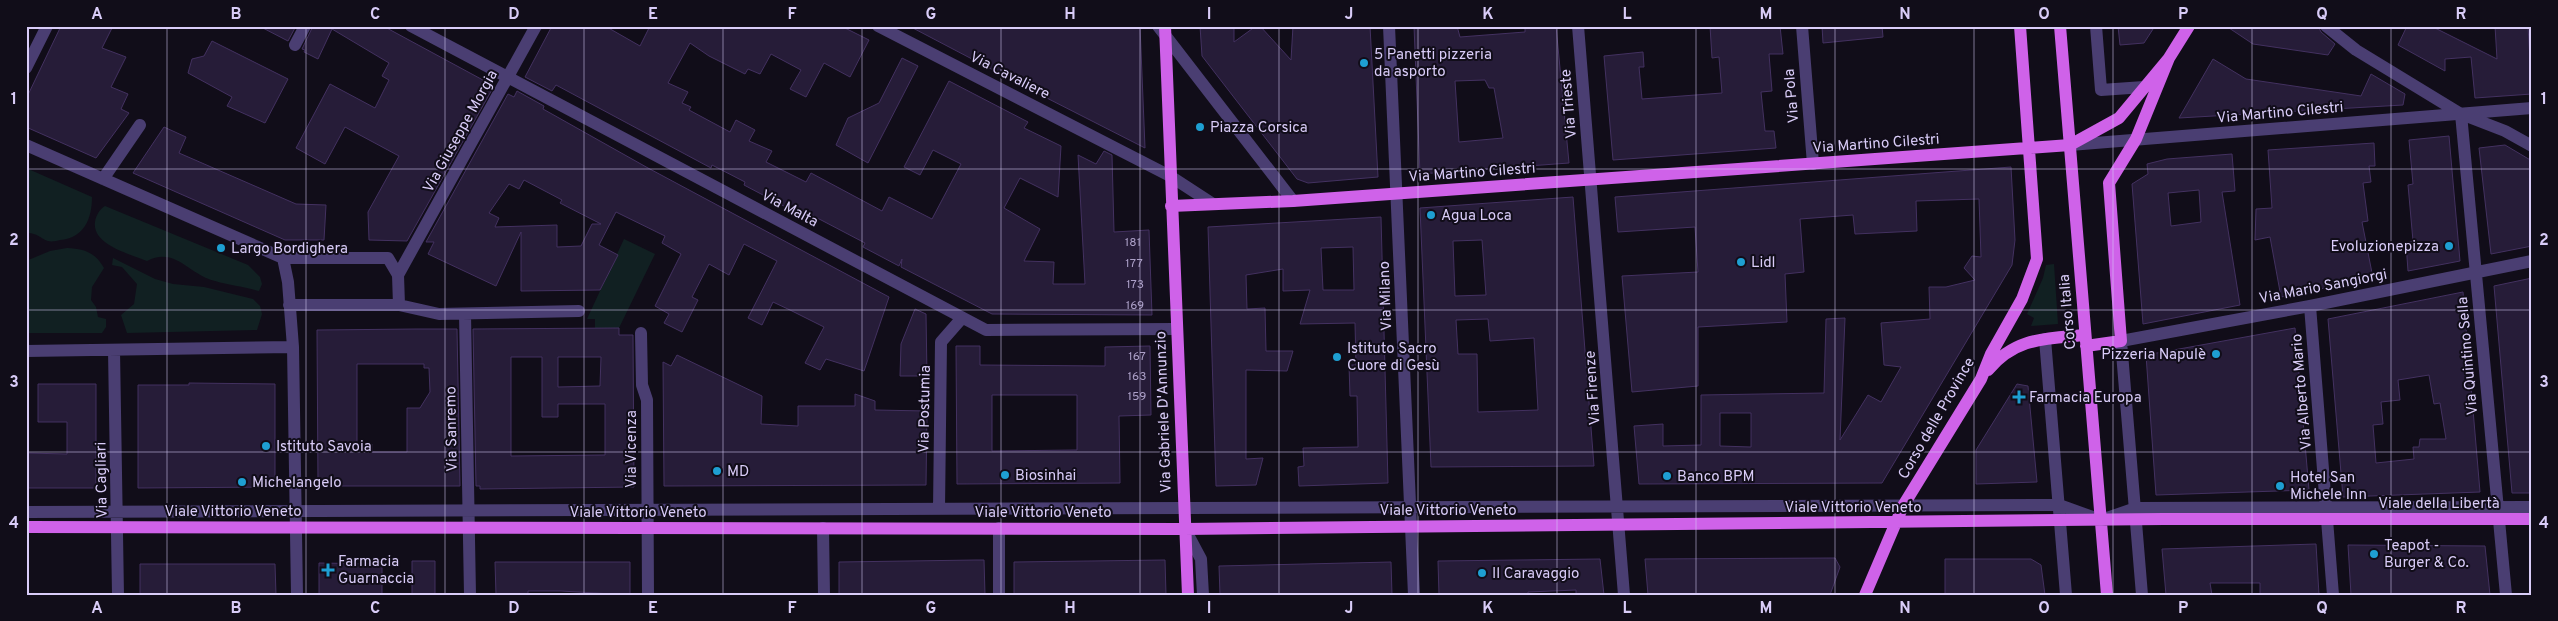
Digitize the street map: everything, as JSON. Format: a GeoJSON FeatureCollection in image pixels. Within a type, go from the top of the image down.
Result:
{"type":"FeatureCollection","features":[{"type":"Feature","properties":{"kind":"main road","name":"Via Gabriele D'Annunzio"},"geometry":{"type":"LineString","coordinates":[[1165,26],[1188,595]]}},
{"type":"Feature","properties":{"kind":"main road"},"geometry":{"type":"LineString","coordinates":[[2020,26],[2030,148]]}},
{"type":"Feature","properties":{"kind":"main road","name":"Corso Italia"},"geometry":{"type":"LineString","coordinates":[[2060,26],[2107,595]]}},
{"type":"Feature","properties":{"kind":"main road"},"geometry":{"type":"LineString","coordinates":[[2070,145],[2119,118],[2169,58],[2189,26]]}},
{"type":"Feature","properties":{"kind":"main road"},"geometry":{"type":"LineString","coordinates":[[1981,379],[1999,357],[2021,344],[2045,339],[2121,342],[2109,183],[2136,139],[2169,58]]}},
{"type":"Feature","properties":{"kind":"main road","name":"Via Martino Cilestri"},"geometry":{"type":"LineString","coordinates":[[1171,206],[1397,194],[2070,145]]}},
{"type":"Feature","properties":{"kind":"main road","name":"Corso delle Province"},"geometry":{"type":"LineString","coordinates":[[1865,595],[1894,523],[1903,506],[1981,379],[1991,354],[2022,299],[2037,258],[2030,148]]}},
{"type":"Feature","properties":{"kind":"main road","name":"Viale della Libertà"},"geometry":{"type":"LineString","coordinates":[[2100,520],[2136,514],[2327,513],[2498,513],[2532,519]]}},
{"type":"Feature","properties":{"kind":"main road","name":"Viale Vittorio Veneto"},"geometry":{"type":"LineString","coordinates":[[26,527],[1184,529],[2100,520]]}},
{"type":"Feature","properties":{"kind":"street"},"geometry":{"type":"LineString","coordinates":[[26,68],[47,26]]}},
{"type":"Feature","properties":{"kind":"street"},"geometry":{"type":"LineString","coordinates":[[296,46],[305,26]]}},
{"type":"Feature","properties":{"kind":"street","name":"Via Malta"},"geometry":{"type":"LineString","coordinates":[[411,26],[986,330],[1176,329]]}},
{"type":"Feature","properties":{"kind":"street","name":"Via Giuseppe Morgia"},"geometry":{"type":"LineString","coordinates":[[398,275],[536,26]]}},
{"type":"Feature","properties":{"kind":"street","name":"Via Cavaliere"},"geometry":{"type":"LineString","coordinates":[[878,26],[1170,176],[1213,204]]}},
{"type":"Feature","properties":{"kind":"street"},"geometry":{"type":"LineString","coordinates":[[1158,26],[1293,201]]}},
{"type":"Feature","properties":{"kind":"street","name":"Via Milano"},"geometry":{"type":"LineString","coordinates":[[1389,26],[1414,595]]}},
{"type":"Feature","properties":{"kind":"street","name":"Via Trieste"},"geometry":{"type":"LineString","coordinates":[[1578,26],[1592,180]]}},
{"type":"Feature","properties":{"kind":"street","name":"Via Pola"},"geometry":{"type":"LineString","coordinates":[[1802,26],[1813,164]]}},
{"type":"Feature","properties":{"kind":"street"},"geometry":{"type":"LineString","coordinates":[[2096,26],[2101,90],[2144,87]]}},
{"type":"Feature","properties":{"kind":"street"},"geometry":{"type":"LineString","coordinates":[[2326,26],[2356,50],[2461,114],[2505,131],[2532,146]]}},
{"type":"Feature","properties":{"kind":"street","name":"Via Martino Cilestri"},"geometry":{"type":"LineString","coordinates":[[2070,145],[2532,108]]}},
{"type":"Feature","properties":{"kind":"street","name":"Via Quintino Sella"},"geometry":{"type":"LineString","coordinates":[[2461,114],[2506,595]]}},
{"type":"Feature","properties":{"kind":"street"},"geometry":{"type":"LineString","coordinates":[[103,179],[140,126]]}},
{"type":"Feature","properties":{"kind":"street"},"geometry":{"type":"LineString","coordinates":[[26,145],[283,258],[388,258],[398,275],[398,305]]}},
{"type":"Feature","properties":{"kind":"street","name":"Via Firenze"},"geometry":{"type":"LineString","coordinates":[[1592,180],[1624,595]]}},
{"type":"Feature","properties":{"kind":"street"},"geometry":{"type":"LineString","coordinates":[[283,258],[293,347],[297,595]]}},
{"type":"Feature","properties":{"kind":"street","name":"Via Mario Sangiorgi"},"geometry":{"type":"LineString","coordinates":[[2121,342],[2532,261]]}},
{"type":"Feature","properties":{"kind":"street"},"geometry":{"type":"LineString","coordinates":[[289,305],[398,305],[439,314],[579,311]]}},
{"type":"Feature","properties":{"kind":"street","name":"Via Alberto Mario"},"geometry":{"type":"LineString","coordinates":[[2310,306],[2333,595]]}},
{"type":"Feature","properties":{"kind":"street","name":"Via Sanremo"},"geometry":{"type":"LineString","coordinates":[[465,314],[470,595]]}},
{"type":"Feature","properties":{"kind":"street","name":"Via Postumia"},"geometry":{"type":"LineString","coordinates":[[940,509],[941,342],[962,318]]}},
{"type":"Feature","properties":{"kind":"street","name":"Via Vicenza"},"geometry":{"type":"LineString","coordinates":[[641,333],[642,385],[647,400],[648,595]]}},
{"type":"Feature","properties":{"kind":"street","name":"Corso Italia"},"geometry":{"type":"LineString","coordinates":[[2045,339],[2066,595]]}},
{"type":"Feature","properties":{"kind":"street"},"geometry":{"type":"LineString","coordinates":[[2121,342],[2142,595]]}},
{"type":"Feature","properties":{"kind":"street"},"geometry":{"type":"LineString","coordinates":[[26,351],[293,347]]}},
{"type":"Feature","properties":{"kind":"street","name":"Via Cagliari"},"geometry":{"type":"LineString","coordinates":[[114,350],[118,595]]}},
{"type":"Feature","properties":{"kind":"street"},"geometry":{"type":"LineString","coordinates":[[26,512],[2059,505],[2100,520]]}},
{"type":"Feature","properties":{"kind":"street"},"geometry":{"type":"LineString","coordinates":[[2498,513],[2532,507]]}},
{"type":"Feature","properties":{"kind":"street"},"geometry":{"type":"LineString","coordinates":[[824,528],[824,595]]}},
{"type":"Feature","properties":{"kind":"street"},"geometry":{"type":"LineString","coordinates":[[999,595],[1000,528]]}},
{"type":"Feature","properties":{"kind":"street"},"geometry":{"type":"LineString","coordinates":[[1184,529],[1201,559],[1203,595]]}},
{"type":"Feature","properties":{"kind":"shaded area"},"geometry":{"type":"Polygon","coordinates":[[[26,168],[92,197],[88,220],[81,231],[75,236],[48,241],[33,233],[26,233],[26,168]]]}},
{"type":"Feature","properties":{"kind":"shaded area"},"geometry":{"type":"Polygon","coordinates":[[[105,206],[248,265],[260,277],[262,284],[259,291],[211,280],[171,258],[156,258],[147,261],[122,252],[106,243],[99,237],[96,230],[96,217],[105,206]]]}},
{"type":"Feature","properties":{"kind":"shaded area"},"geometry":{"type":"Polygon","coordinates":[[[624,239],[655,254],[619,328],[595,328],[595,319],[587,319],[624,239]]]}},
{"type":"Feature","properties":{"kind":"shaded area"},"geometry":{"type":"Polygon","coordinates":[[[67,248],[89,252],[97,258],[104,268],[92,287],[91,300],[96,307],[98,317],[106,319],[106,327],[102,333],[26,333],[26,261],[50,251],[67,248]]]}},
{"type":"Feature","properties":{"kind":"shaded area"},"geometry":{"type":"Polygon","coordinates":[[[113,258],[155,279],[173,284],[204,287],[253,299],[260,306],[262,314],[257,330],[127,333],[121,315],[134,304],[137,284],[122,267],[112,265],[113,258]]]}},
{"type":"Feature","properties":{"kind":"shaded area"},"geometry":{"type":"Polygon","coordinates":[[[2054,264],[2058,324],[2031,326],[2034,318],[2027,314],[2043,278],[2046,265],[2054,264]]]}},
{"type":"Feature","properties":{"kind":"building"},"geometry":{"type":"Polygon","coordinates":[[[61,26],[113,26],[102,48],[126,57],[111,87],[128,94],[121,109],[129,113],[96,158],[26,127],[26,99],[61,26]]]}},
{"type":"Feature","properties":{"kind":"building"},"geometry":{"type":"Polygon","coordinates":[[[259,26],[296,26],[288,41],[259,26]]]}},
{"type":"Feature","properties":{"kind":"building"},"geometry":{"type":"Polygon","coordinates":[[[313,26],[383,26],[494,86],[407,241],[369,240],[368,212],[399,156],[345,127],[325,164],[296,148],[330,84],[375,108],[389,80],[382,76],[389,63],[332,29],[318,59],[304,52],[305,50],[302,49],[313,26]]]}},
{"type":"Feature","properties":{"kind":"building"},"geometry":{"type":"Polygon","coordinates":[[[552,26],[605,26],[640,46],[650,26],[841,26],[869,40],[850,77],[824,63],[806,97],[790,89],[801,70],[771,54],[760,74],[748,69],[745,74],[709,56],[690,43],[668,83],[688,92],[682,103],[691,107],[689,110],[730,132],[736,120],[755,130],[749,141],[772,151],[766,162],[806,182],[811,173],[882,211],[889,197],[932,219],[961,164],[933,150],[920,175],[904,167],[949,81],[1028,122],[1024,128],[1061,146],[1058,197],[1020,178],[1004,208],[1040,229],[1024,261],[1054,262],[1053,284],[1085,284],[1078,155],[1096,164],[1104,151],[1112,155],[1114,232],[1149,230],[1152,315],[992,314],[901,267],[902,259],[899,266],[863,247],[865,243],[802,210],[799,214],[744,185],[745,182],[712,165],[711,168],[556,85],[552,91],[525,77],[552,26]]]}},
{"type":"Feature","properties":{"kind":"building"},"geometry":{"type":"Polygon","coordinates":[[[909,26],[1140,26],[1145,148],[1035,92],[909,26]]]}},
{"type":"Feature","properties":{"kind":"building"},"geometry":{"type":"Polygon","coordinates":[[[1200,26],[1234,26],[1234,42],[1256,26],[1260,26],[1291,60],[1293,26],[1370,26],[1378,177],[1308,183],[1297,179],[1202,56],[1200,26]]]}},
{"type":"Feature","properties":{"kind":"building"},"geometry":{"type":"Polygon","coordinates":[[[1414,26],[1457,26],[1460,37],[1525,32],[1525,26],[1556,26],[1569,163],[1420,174],[1414,26]],[[1485,80],[1455,81],[1459,142],[1503,138],[1494,88],[1489,88],[1485,80]]]}},
{"type":"Feature","properties":{"kind":"building"},"geometry":{"type":"Polygon","coordinates":[[[1710,26],[1780,26],[1783,54],[1769,54],[1772,91],[1761,92],[1765,131],[1774,131],[1776,148],[1613,160],[1604,56],[1643,52],[1644,67],[1639,67],[1642,99],[1722,93],[1719,57],[1712,58],[1710,26]]]}},
{"type":"Feature","properties":{"kind":"building"},"geometry":{"type":"Polygon","coordinates":[[[1822,26],[1882,26],[1883,37],[1823,43],[1822,26]]]}},
{"type":"Feature","properties":{"kind":"building"},"geometry":{"type":"Polygon","coordinates":[[[2118,26],[2155,26],[2144,43],[2120,45],[2118,26]]]}},
{"type":"Feature","properties":{"kind":"building"},"geometry":{"type":"Polygon","coordinates":[[[2226,26],[2318,26],[2321,32],[2335,44],[2328,55],[2253,44],[2226,26]]]}},
{"type":"Feature","properties":{"kind":"building"},"geometry":{"type":"Polygon","coordinates":[[[2407,26],[2431,26],[2497,59],[2495,26],[2528,26],[2532,94],[2475,98],[2471,57],[2445,59],[2445,71],[2398,45],[2407,26]]]}},
{"type":"Feature","properties":{"kind":"building"},"geometry":{"type":"Polygon","coordinates":[[[212,41],[288,79],[265,123],[227,106],[232,97],[188,73],[192,59],[204,56],[212,41]]]}},
{"type":"Feature","properties":{"kind":"building"},"geometry":{"type":"Polygon","coordinates":[[[902,58],[918,66],[868,163],[836,145],[848,118],[879,103],[902,58]]]}},
{"type":"Feature","properties":{"kind":"building"},"geometry":{"type":"Polygon","coordinates":[[[2213,59],[2246,79],[2361,96],[2371,74],[2405,94],[2403,105],[2179,118],[2213,59]]]}},
{"type":"Feature","properties":{"kind":"building"},"geometry":{"type":"Polygon","coordinates":[[[517,91],[544,106],[543,109],[648,168],[889,297],[864,371],[826,359],[820,370],[805,363],[824,327],[773,302],[762,325],[748,318],[777,261],[744,244],[729,275],[709,264],[692,297],[698,300],[682,332],[664,323],[669,314],[655,306],[681,254],[662,243],[665,236],[616,212],[599,245],[618,255],[600,290],[521,291],[521,232],[496,286],[428,254],[434,242],[426,242],[508,94],[514,97],[517,91]],[[524,180],[519,189],[509,184],[489,213],[499,218],[495,227],[557,225],[557,247],[581,246],[592,224],[601,224],[560,203],[562,200],[524,180]]]}},
{"type":"Feature","properties":{"kind":"building"},"geometry":{"type":"Polygon","coordinates":[[[164,127],[186,137],[179,153],[296,204],[326,205],[324,240],[285,240],[133,173],[164,127]]]}},
{"type":"Feature","properties":{"kind":"building"},"geometry":{"type":"Polygon","coordinates":[[[2449,136],[2460,261],[2408,271],[2406,243],[2413,241],[2408,185],[2413,184],[2409,140],[2449,136]]]}},
{"type":"Feature","properties":{"kind":"building"},"geometry":{"type":"Polygon","coordinates":[[[2374,143],[2375,166],[2369,166],[2371,182],[2363,183],[2368,221],[2362,222],[2373,278],[2281,297],[2270,237],[2255,240],[2256,209],[2272,208],[2268,150],[2374,143]]]}},
{"type":"Feature","properties":{"kind":"building"},"geometry":{"type":"Polygon","coordinates":[[[2505,145],[2532,161],[2532,246],[2491,254],[2479,148],[2505,145]]]}},
{"type":"Feature","properties":{"kind":"building"},"geometry":{"type":"Polygon","coordinates":[[[2232,154],[2235,191],[2222,192],[2240,305],[2143,324],[2132,184],[2148,174],[2147,164],[2167,159],[2232,154]],[[2199,190],[2168,193],[2171,226],[2201,222],[2199,190]]]}},
{"type":"Feature","properties":{"kind":"building"},"geometry":{"type":"Polygon","coordinates":[[[2011,167],[2015,240],[2012,265],[1882,483],[1639,484],[1634,426],[1663,424],[1663,446],[1701,445],[1701,395],[1824,393],[1826,319],[1845,318],[1840,440],[1868,395],[1881,402],[1901,367],[1884,365],[1881,323],[1930,319],[1929,287],[1946,287],[1975,280],[1964,268],[1972,256],[1981,257],[1979,199],[1916,201],[1917,231],[1855,234],[1853,215],[1800,219],[1804,272],[1785,274],[1787,322],[1698,327],[1698,386],[1632,392],[1622,276],[1698,272],[1695,227],[1618,232],[1615,197],[2011,167]],[[1720,413],[1720,446],[1751,447],[1751,413],[1720,413]]]}},
{"type":"Feature","properties":{"kind":"building"},"geometry":{"type":"Polygon","coordinates":[[[1573,197],[1594,466],[1431,467],[1420,208],[1573,197]],[[1482,240],[1453,241],[1455,296],[1486,295],[1482,240]],[[1488,319],[1456,320],[1458,354],[1477,354],[1478,412],[1538,410],[1534,338],[1490,341],[1488,319]]]}},
{"type":"Feature","properties":{"kind":"building"},"geometry":{"type":"Polygon","coordinates":[[[1381,217],[1388,483],[1299,486],[1298,467],[1304,466],[1303,448],[1358,447],[1357,396],[1350,396],[1349,365],[1356,365],[1355,323],[1300,324],[1310,290],[1283,291],[1283,269],[1246,275],[1247,309],[1265,308],[1266,351],[1293,351],[1287,371],[1246,370],[1246,459],[1263,458],[1256,485],[1216,486],[1208,227],[1381,217]],[[1353,247],[1321,248],[1323,290],[1354,290],[1353,247]]]}},
{"type":"Feature","properties":{"kind":"building"},"geometry":{"type":"Polygon","coordinates":[[[2532,278],[2532,493],[2512,493],[2494,286],[2532,278]]]}},
{"type":"Feature","properties":{"kind":"building"},"geometry":{"type":"Polygon","coordinates":[[[2463,292],[2480,492],[2343,497],[2328,319],[2463,292]],[[2429,375],[2398,380],[2400,400],[2381,402],[2383,424],[2373,425],[2376,463],[2414,459],[2413,447],[2419,447],[2420,439],[2446,439],[2440,403],[2434,404],[2429,375]]]}},
{"type":"Feature","properties":{"kind":"building"},"geometry":{"type":"Polygon","coordinates":[[[915,309],[926,314],[927,376],[900,376],[901,344],[915,309]]]}},
{"type":"Feature","properties":{"kind":"building"},"geometry":{"type":"Polygon","coordinates":[[[619,328],[619,335],[633,335],[634,487],[480,489],[480,486],[476,486],[473,329],[619,328]],[[511,357],[511,456],[605,455],[605,404],[558,404],[558,417],[542,417],[542,357],[511,357]],[[558,357],[558,387],[600,386],[601,357],[558,357]]]}},
{"type":"Feature","properties":{"kind":"building"},"geometry":{"type":"Polygon","coordinates":[[[2295,328],[2309,490],[2156,495],[2146,355],[2295,328]]]}},
{"type":"Feature","properties":{"kind":"building"},"geometry":{"type":"Polygon","coordinates":[[[457,329],[460,486],[318,486],[317,330],[457,329]],[[357,364],[357,443],[372,444],[372,452],[407,452],[407,408],[420,408],[430,392],[429,368],[424,368],[424,364],[357,364]]]}},
{"type":"Feature","properties":{"kind":"building"},"geometry":{"type":"Polygon","coordinates":[[[956,346],[980,346],[980,365],[1105,366],[1105,347],[1150,346],[1151,415],[1119,416],[1120,483],[957,484],[956,346]],[[992,395],[992,451],[1077,450],[1077,395],[992,395]]]}},
{"type":"Feature","properties":{"kind":"building"},"geometry":{"type":"Polygon","coordinates":[[[677,355],[762,396],[761,424],[798,426],[798,406],[855,406],[855,394],[875,401],[875,410],[927,411],[926,485],[664,486],[663,362],[671,366],[677,355]]]}},
{"type":"Feature","properties":{"kind":"building"},"geometry":{"type":"Polygon","coordinates":[[[189,383],[275,384],[275,487],[138,488],[138,385],[189,385],[189,383]]]}},
{"type":"Feature","properties":{"kind":"building"},"geometry":{"type":"Polygon","coordinates":[[[38,384],[96,384],[96,488],[26,488],[26,453],[67,454],[67,422],[38,422],[38,384]]]}},
{"type":"Feature","properties":{"kind":"building"},"geometry":{"type":"Polygon","coordinates":[[[2017,384],[2028,386],[2037,482],[1976,484],[1976,450],[2017,384]]]}},
{"type":"Feature","properties":{"kind":"building"},"geometry":{"type":"Polygon","coordinates":[[[2316,544],[2319,595],[2260,595],[2260,583],[2210,583],[2212,595],[2166,595],[2162,549],[2316,544]]]}},
{"type":"Feature","properties":{"kind":"building"},"geometry":{"type":"Polygon","coordinates":[[[2348,545],[2485,546],[2490,595],[2351,595],[2348,545]]]}},
{"type":"Feature","properties":{"kind":"building"},"geometry":{"type":"Polygon","coordinates":[[[1835,558],[1840,567],[1830,595],[1648,595],[1645,559],[1835,558]]]}},
{"type":"Feature","properties":{"kind":"building"},"geometry":{"type":"Polygon","coordinates":[[[1600,559],[1604,595],[1576,595],[1576,590],[1528,592],[1528,595],[1439,595],[1438,561],[1600,559]]]}},
{"type":"Feature","properties":{"kind":"building"},"geometry":{"type":"Polygon","coordinates":[[[1945,559],[2031,559],[2041,565],[2045,595],[1945,595],[1945,559]]]}},
{"type":"Feature","properties":{"kind":"building"},"geometry":{"type":"Polygon","coordinates":[[[984,560],[985,595],[839,595],[839,562],[984,560]]]}},
{"type":"Feature","properties":{"kind":"building"},"geometry":{"type":"Polygon","coordinates":[[[1165,560],[1166,595],[1014,595],[1014,562],[1165,560]]]}},
{"type":"Feature","properties":{"kind":"building"},"geometry":{"type":"Polygon","coordinates":[[[412,561],[435,561],[435,595],[412,595],[412,561]]]}},
{"type":"Feature","properties":{"kind":"building"},"geometry":{"type":"Polygon","coordinates":[[[495,562],[630,562],[630,595],[528,591],[528,595],[496,595],[495,562]]]}},
{"type":"Feature","properties":{"kind":"building"},"geometry":{"type":"Polygon","coordinates":[[[1391,562],[1392,595],[1220,595],[1219,566],[1391,562]]]}},
{"type":"Feature","properties":{"kind":"building"},"geometry":{"type":"Polygon","coordinates":[[[319,563],[382,564],[382,595],[319,595],[319,563]]]}},
{"type":"Feature","properties":{"kind":"building"},"geometry":{"type":"Polygon","coordinates":[[[140,564],[275,564],[276,595],[140,595],[140,564]]]}},
{"type":"Feature","properties":{"kind":"place","name":"5 Panetti pizzeria da asporto"},"geometry":{"type":"Point","coordinates":[1364,63]}},
{"type":"Feature","properties":{"kind":"place","name":"Piazza Corsica"},"geometry":{"type":"Point","coordinates":[1200,127]}},
{"type":"Feature","properties":{"kind":"place","name":"Agua Loca"},"geometry":{"type":"Point","coordinates":[1431,215]}},
{"type":"Feature","properties":{"kind":"place","name":"Evoluzionepizza"},"geometry":{"type":"Point","coordinates":[2449,246]}},
{"type":"Feature","properties":{"kind":"place","name":"Largo Bordighera"},"geometry":{"type":"Point","coordinates":[221,248]}},
{"type":"Feature","properties":{"kind":"place","name":"Lidl"},"geometry":{"type":"Point","coordinates":[1741,262]}},
{"type":"Feature","properties":{"kind":"place","name":"Pizzeria Napulè"},"geometry":{"type":"Point","coordinates":[2216,354]}},
{"type":"Feature","properties":{"kind":"place","name":"Istituto Sacro Cuore di Gesù"},"geometry":{"type":"Point","coordinates":[1337,357]}},
{"type":"Feature","properties":{"kind":"place","name":"Farmacia Europa"},"geometry":{"type":"Point","coordinates":[2019,397]}},
{"type":"Feature","properties":{"kind":"place","name":"Istituto Savoia"},"geometry":{"type":"Point","coordinates":[266,446]}},
{"type":"Feature","properties":{"kind":"place","name":"MD"},"geometry":{"type":"Point","coordinates":[717,471]}},
{"type":"Feature","properties":{"kind":"place","name":"Biosinhai"},"geometry":{"type":"Point","coordinates":[1005,475]}},
{"type":"Feature","properties":{"kind":"place","name":"Banco BPM"},"geometry":{"type":"Point","coordinates":[1667,476]}},
{"type":"Feature","properties":{"kind":"place","name":"Michelangelo"},"geometry":{"type":"Point","coordinates":[242,482]}},
{"type":"Feature","properties":{"kind":"place","name":"Hotel San Michele Inn"},"geometry":{"type":"Point","coordinates":[2280,486]}},
{"type":"Feature","properties":{"kind":"place","name":"Teapot - Burger & Co."},"geometry":{"type":"Point","coordinates":[2374,554]}},
{"type":"Feature","properties":{"kind":"place","name":"Farmacia Guarnaccia"},"geometry":{"type":"Point","coordinates":[328,570]}},
{"type":"Feature","properties":{"kind":"place","name":"Il Caravaggio"},"geometry":{"type":"Point","coordinates":[1482,573]}}]}
